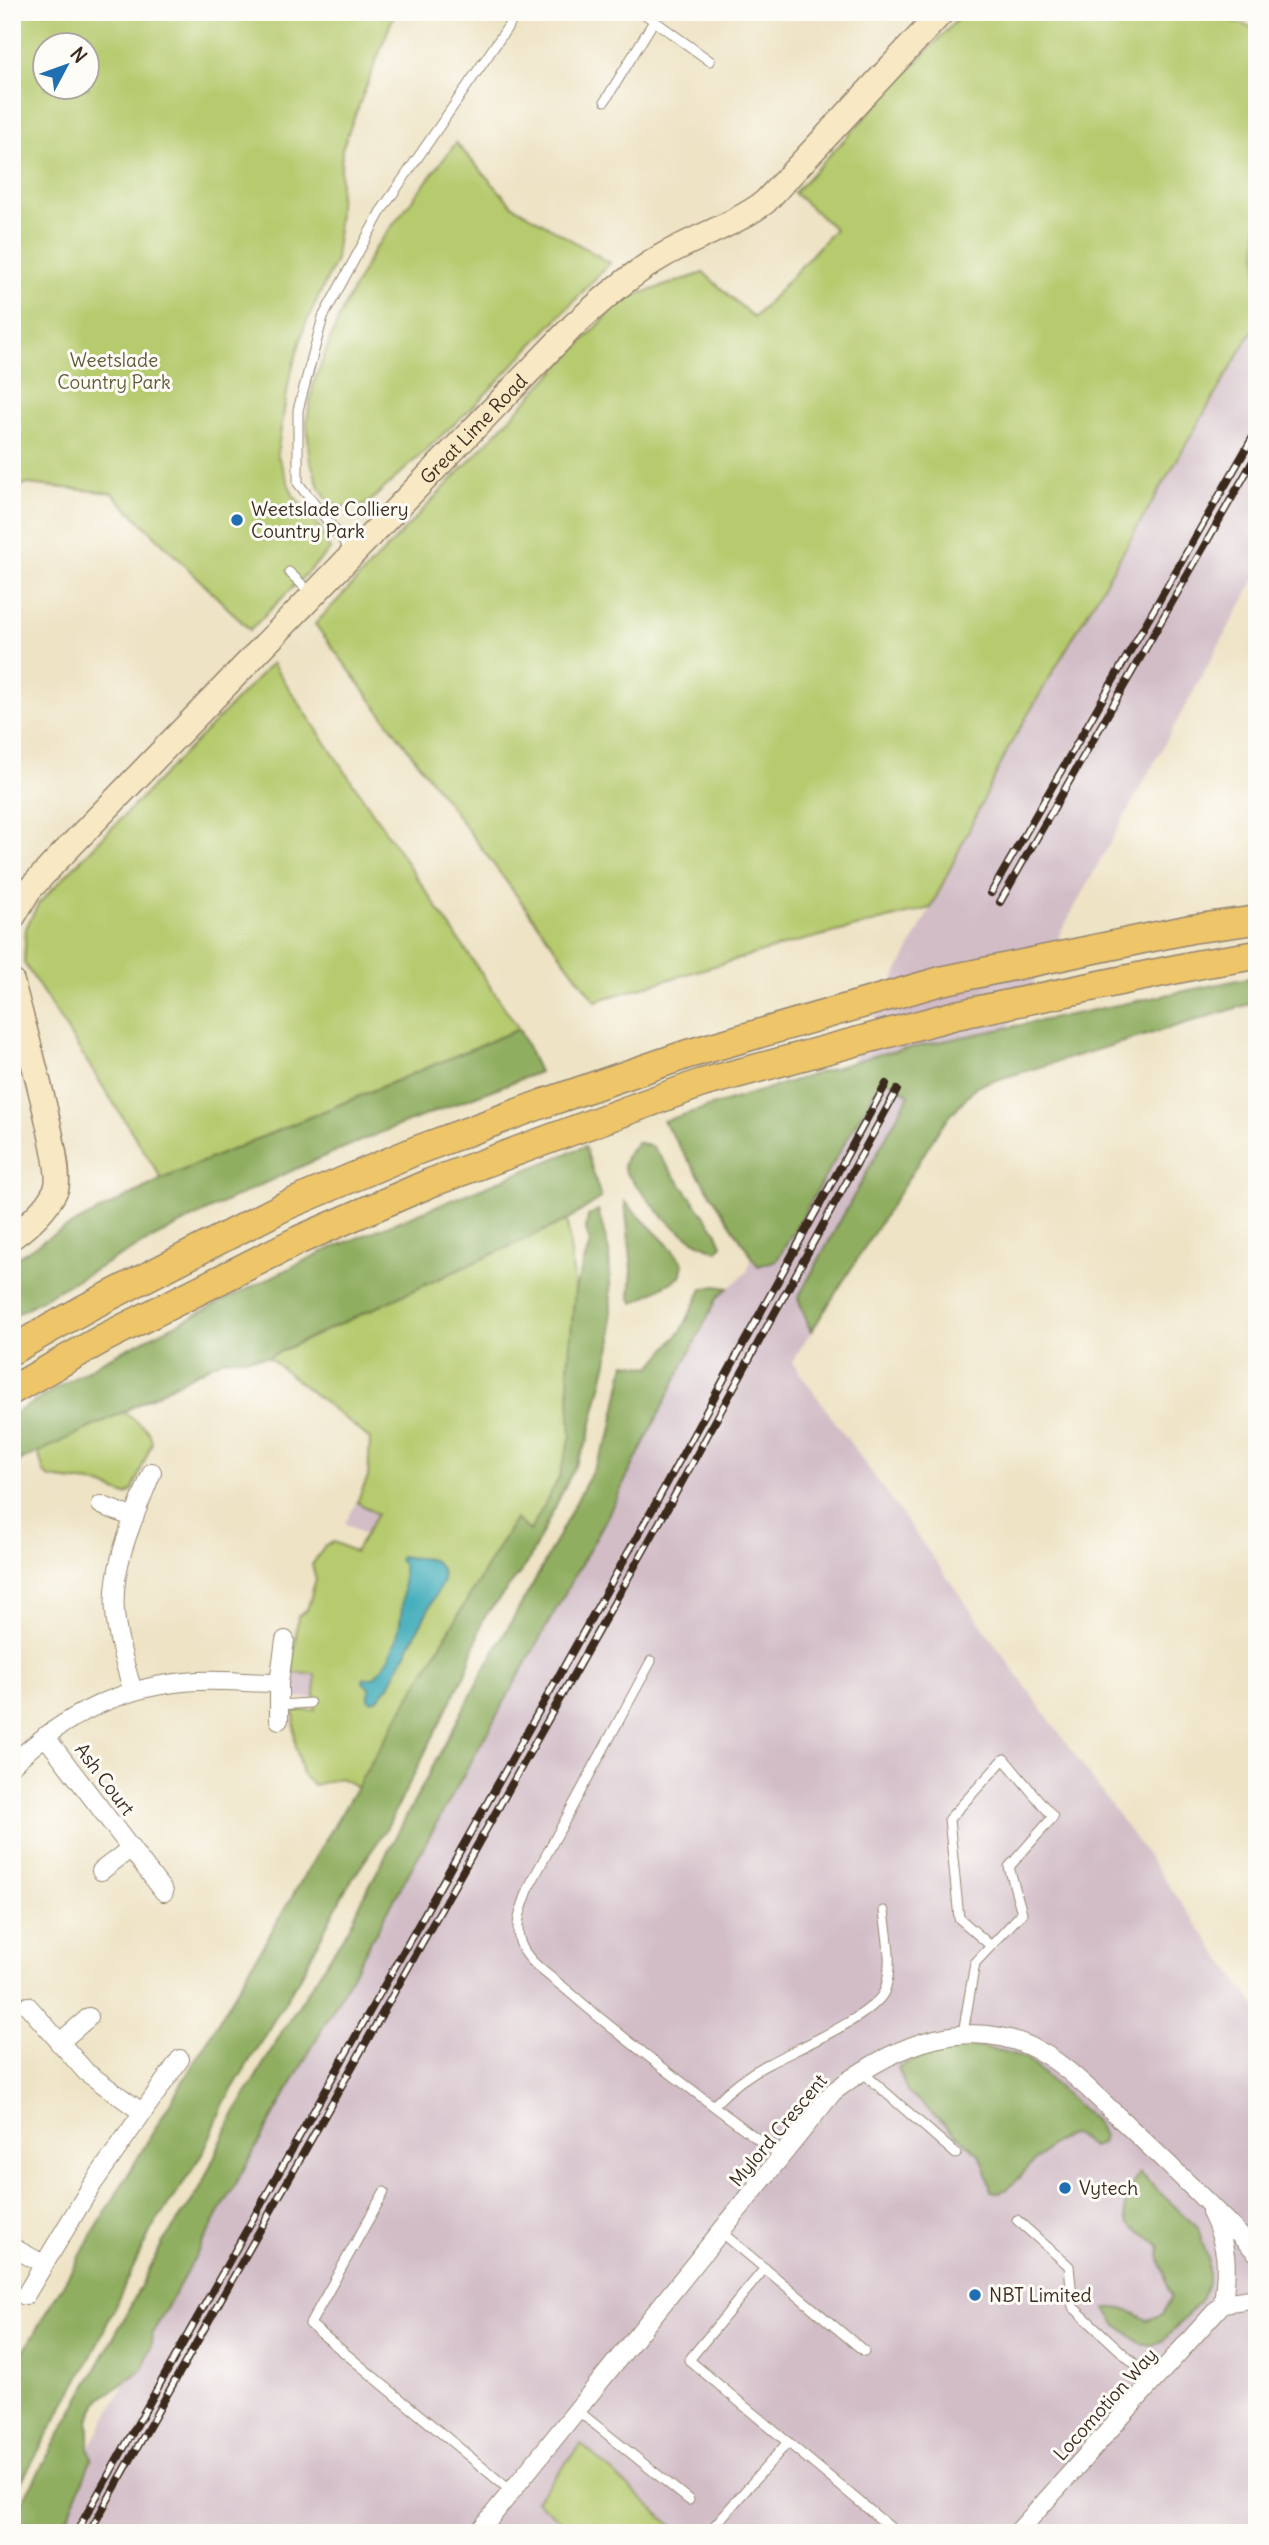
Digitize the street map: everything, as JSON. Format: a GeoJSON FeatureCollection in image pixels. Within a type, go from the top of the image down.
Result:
{"type":"FeatureCollection","features":[{"type":"Feature","properties":{"kind":"main road","name":"Great Lime Road"},"geometry":{"type":"LineString","coordinates":[[12,919],[29,890],[54,863],[573,325],[607,295],[666,254],[731,225],[765,202],[942,12]]}},
{"type":"Feature","properties":{"kind":"main road"},"geometry":{"type":"LineString","coordinates":[[12,1350],[86,1308],[285,1206],[415,1151],[542,1104],[688,1054],[941,981],[1191,929],[1257,920]]}},
{"type":"Feature","properties":{"kind":"main road"},"geometry":{"type":"LineString","coordinates":[[12,1390],[104,1338],[299,1240],[430,1183],[702,1083],[956,1015],[1257,955]]}},
{"type":"Feature","properties":{"kind":"main road"},"geometry":{"type":"LineString","coordinates":[[12,982],[55,1155],[57,1187],[41,1211],[12,1237]]}},
{"type":"Feature","properties":{"kind":"street"},"geometry":{"type":"LineString","coordinates":[[133,1692],[122,1653],[115,1610],[121,1557],[152,1472]]}},
{"type":"Feature","properties":{"kind":"street"},"geometry":{"type":"LineString","coordinates":[[101,1505],[134,1518]]}},
{"type":"Feature","properties":{"kind":"street"},"geometry":{"type":"LineString","coordinates":[[280,1712],[279,1684],[285,1640]]}},
{"type":"Feature","properties":{"kind":"street"},"geometry":{"type":"LineString","coordinates":[[12,1765],[45,1736],[92,1706],[133,1692],[165,1684],[202,1681],[279,1684]]}},
{"type":"Feature","properties":{"kind":"street","name":"Ash Court"},"geometry":{"type":"LineString","coordinates":[[45,1736],[164,1892]]}},
{"type":"Feature","properties":{"kind":"street"},"geometry":{"type":"LineString","coordinates":[[101,1871],[131,1848]]}},
{"type":"Feature","properties":{"kind":"street"},"geometry":{"type":"LineString","coordinates":[[28,2006],[97,2082],[143,2113]]}},
{"type":"Feature","properties":{"kind":"street"},"geometry":{"type":"LineString","coordinates":[[59,2043],[89,2017]]}},
{"type":"Feature","properties":{"kind":"street","name":"Mylord Crescent"},"geometry":{"type":"LineString","coordinates":[[478,2533],[833,2092],[860,2071],[909,2048],[963,2033],[995,2034],[1023,2043],[1048,2056],[1074,2076],[1202,2195],[1257,2253]]}},
{"type":"Feature","properties":{"kind":"street"},"geometry":{"type":"LineString","coordinates":[[25,2296],[92,2185],[180,2059]]}},
{"type":"Feature","properties":{"kind":"street"},"geometry":{"type":"LineString","coordinates":[[1202,2195],[1220,2232],[1228,2266],[1223,2303],[1257,2298]]}},
{"type":"Feature","properties":{"kind":"street"},"geometry":{"type":"LineString","coordinates":[[12,2247],[43,2264]]}},
{"type":"Feature","properties":{"kind":"street","name":"Locomotion Way"},"geometry":{"type":"LineString","coordinates":[[1017,2533],[1223,2303]]}},
{"type":"Feature","properties":{"kind":"lane"},"geometry":{"type":"LineString","coordinates":[[353,553],[298,483],[298,410],[323,317],[381,211],[517,12]]}},
{"type":"Feature","properties":{"kind":"lane"},"geometry":{"type":"LineString","coordinates":[[642,12],[710,61]]}},
{"type":"Feature","properties":{"kind":"lane"},"geometry":{"type":"LineString","coordinates":[[605,101],[654,21]]}},
{"type":"Feature","properties":{"kind":"lane"},"geometry":{"type":"LineString","coordinates":[[289,572],[313,595]]}},
{"type":"Feature","properties":{"kind":"lane"},"geometry":{"type":"LineString","coordinates":[[651,1661],[530,1885],[518,1917],[518,1931],[522,1946],[537,1965],[606,2024],[780,2157]]}},
{"type":"Feature","properties":{"kind":"lane"},"geometry":{"type":"LineString","coordinates":[[280,1712],[310,1703]]}},
{"type":"Feature","properties":{"kind":"lane"},"geometry":{"type":"LineString","coordinates":[[963,2033],[975,1963],[991,1946],[1022,1913],[1009,1867],[1052,1817],[1004,1759],[949,1819],[959,1918],[991,1946]]}},
{"type":"Feature","properties":{"kind":"lane"},"geometry":{"type":"LineString","coordinates":[[713,2105],[741,2080],[834,2030],[876,2003],[884,1992],[888,1974],[884,1911]]}},
{"type":"Feature","properties":{"kind":"lane"},"geometry":{"type":"LineString","coordinates":[[860,2071],[956,2154]]}},
{"type":"Feature","properties":{"kind":"lane"},"geometry":{"type":"LineString","coordinates":[[384,2192],[310,2324],[512,2491]]}},
{"type":"Feature","properties":{"kind":"lane"},"geometry":{"type":"LineString","coordinates":[[1017,2220],[1069,2266],[1073,2307],[1153,2381]]}},
{"type":"Feature","properties":{"kind":"lane"},"geometry":{"type":"LineString","coordinates":[[720,2231],[864,2351]]}},
{"type":"Feature","properties":{"kind":"lane"},"geometry":{"type":"LineString","coordinates":[[765,2269],[689,2360],[897,2533]]}},
{"type":"Feature","properties":{"kind":"lane"},"geometry":{"type":"LineString","coordinates":[[577,2410],[689,2500]]}},
{"type":"Feature","properties":{"kind":"lane"},"geometry":{"type":"LineString","coordinates":[[726,2533],[716,2524],[788,2442]]}},
{"type":"Feature","properties":{"kind":"shaded area"},"geometry":{"type":"Polygon","coordinates":[[[1257,323],[1257,576],[976,1086],[942,1125],[792,1362],[1257,2008],[1257,2533],[42,2533],[604,1523],[717,1298],[747,1272],[756,1247],[931,907],[1009,747],[1257,323]]]}},
{"type":"Feature","properties":{"kind":"shaded area"},"geometry":{"type":"Polygon","coordinates":[[[357,1502],[377,1513],[365,1535],[345,1523],[357,1502]]]}},
{"type":"Feature","properties":{"kind":"shaded area"},"geometry":{"type":"Polygon","coordinates":[[[292,1673],[315,1673],[315,1698],[292,1698],[292,1673]]]}},
{"type":"Feature","properties":{"kind":"green space","name":"Weetslade Country Park"},"geometry":{"type":"Polygon","coordinates":[[[12,12],[395,12],[342,149],[336,260],[305,325],[289,380],[277,454],[293,495],[321,529],[330,550],[250,630],[112,493],[27,484],[12,487],[12,12]]]}},
{"type":"Feature","properties":{"kind":"green space"},"geometry":{"type":"Polygon","coordinates":[[[964,12],[1205,12],[1257,29],[1257,323],[1009,747],[931,908],[789,944],[595,1001],[315,624],[623,299],[704,273],[754,318],[835,229],[794,193],[964,12]]]}},
{"type":"Feature","properties":{"kind":"green space"},"geometry":{"type":"Polygon","coordinates":[[[456,143],[512,205],[610,263],[477,403],[366,505],[340,507],[328,500],[319,487],[309,456],[307,420],[313,385],[340,315],[373,251],[456,143]]]}},
{"type":"Feature","properties":{"kind":"green space"},"geometry":{"type":"Polygon","coordinates":[[[272,663],[519,1029],[162,1179],[24,963],[26,928],[38,904],[272,663]]]}},
{"type":"Feature","properties":{"kind":"green space"},"geometry":{"type":"Polygon","coordinates":[[[1257,976],[1257,1002],[976,1086],[942,1125],[811,1332],[798,1298],[909,1095],[883,1077],[777,1260],[758,1266],[663,1121],[876,1055],[1257,976]]]}},
{"type":"Feature","properties":{"kind":"green space"},"geometry":{"type":"Polygon","coordinates":[[[519,1029],[539,1072],[360,1141],[271,1180],[140,1245],[12,1317],[12,1261],[52,1235],[162,1179],[519,1029]]]}},
{"type":"Feature","properties":{"kind":"green space"},"geometry":{"type":"Polygon","coordinates":[[[637,1142],[653,1147],[716,1231],[722,1245],[717,1251],[676,1229],[626,1173],[623,1166],[637,1142]]]}},
{"type":"Feature","properties":{"kind":"green space"},"geometry":{"type":"Polygon","coordinates":[[[585,1146],[601,1198],[567,1220],[268,1357],[223,1359],[123,1412],[12,1465],[12,1415],[106,1359],[320,1253],[585,1146]]]}},
{"type":"Feature","properties":{"kind":"green space"},"geometry":{"type":"Polygon","coordinates":[[[625,1202],[673,1250],[683,1264],[680,1277],[634,1303],[630,1297],[632,1270],[625,1202]]]}},
{"type":"Feature","properties":{"kind":"green space"},"geometry":{"type":"Polygon","coordinates":[[[598,1210],[609,1251],[612,1341],[588,1440],[527,1564],[483,1619],[467,1670],[385,1831],[345,1890],[304,1970],[224,2103],[202,2156],[151,2230],[93,2353],[12,2498],[12,2371],[515,1519],[530,1531],[559,1478],[571,1436],[568,1368],[575,1289],[590,1244],[586,1229],[588,1216],[598,1210]]]}},
{"type":"Feature","properties":{"kind":"green space"},"geometry":{"type":"Polygon","coordinates":[[[567,1220],[575,1289],[568,1368],[571,1436],[559,1478],[530,1531],[515,1520],[357,1787],[340,1778],[314,1785],[302,1775],[295,1742],[294,1711],[315,1710],[315,1674],[292,1673],[298,1616],[307,1610],[316,1579],[312,1565],[325,1545],[334,1542],[355,1552],[377,1514],[357,1502],[368,1477],[370,1439],[268,1357],[567,1220]]]}},
{"type":"Feature","properties":{"kind":"green space"},"geometry":{"type":"Polygon","coordinates":[[[715,1286],[728,1288],[717,1298],[604,1523],[152,2334],[143,2369],[99,2400],[89,2420],[89,2448],[92,2458],[59,2533],[12,2533],[12,2520],[125,2317],[163,2242],[199,2191],[230,2122],[284,2028],[350,1926],[489,1661],[539,1573],[610,1437],[625,1363],[651,1367],[682,1330],[702,1289],[715,1286]]]}},
{"type":"Feature","properties":{"kind":"green space"},"geometry":{"type":"Polygon","coordinates":[[[123,1412],[145,1428],[152,1442],[133,1490],[126,1495],[98,1484],[50,1478],[44,1473],[38,1452],[123,1412]]]}},
{"type":"Feature","properties":{"kind":"green space"},"geometry":{"type":"Polygon","coordinates":[[[970,2046],[1026,2058],[1096,2122],[1103,2136],[1101,2144],[1092,2147],[1081,2138],[1066,2136],[1049,2148],[1008,2189],[991,2191],[979,2154],[907,2091],[898,2067],[939,2049],[970,2046]]]}},
{"type":"Feature","properties":{"kind":"green space"},"geometry":{"type":"Polygon","coordinates":[[[1139,2173],[1198,2228],[1208,2260],[1208,2284],[1200,2301],[1164,2340],[1152,2345],[1140,2343],[1116,2324],[1106,2309],[1123,2308],[1148,2320],[1163,2314],[1171,2297],[1159,2255],[1160,2247],[1126,2219],[1125,2206],[1139,2173]]]}},
{"type":"Feature","properties":{"kind":"green space"},"geometry":{"type":"Polygon","coordinates":[[[581,2444],[680,2533],[577,2533],[536,2500],[581,2444]]]}},
{"type":"Feature","properties":{"kind":"water"},"geometry":{"type":"Polygon","coordinates":[[[401,1556],[434,1561],[439,1565],[443,1581],[389,1686],[378,1699],[371,1701],[369,1688],[363,1682],[364,1678],[373,1678],[383,1667],[400,1625],[403,1594],[403,1564],[399,1560],[401,1556]]]}},
{"type":"Feature","properties":{"kind":"railway"},"geometry":{"type":"LineString","coordinates":[[991,893],[1257,430]]}},
{"type":"Feature","properties":{"kind":"railway"},"geometry":{"type":"LineString","coordinates":[[1000,902],[1257,454]]}},
{"type":"Feature","properties":{"kind":"railway"},"geometry":{"type":"LineString","coordinates":[[76,2533],[656,1503],[886,1084]]}},
{"type":"Feature","properties":{"kind":"railway"},"geometry":{"type":"LineString","coordinates":[[89,2533],[667,1509],[897,1090]]}},
{"type":"Feature","properties":{"kind":"place","name":"Weetslade Colliery Country Park"},"geometry":{"type":"Point","coordinates":[237,520]}},
{"type":"Feature","properties":{"kind":"place","name":"Vytech"},"geometry":{"type":"Point","coordinates":[1065,2188]}},
{"type":"Feature","properties":{"kind":"place","name":"NBT Limited"},"geometry":{"type":"Point","coordinates":[975,2295]}}]}
